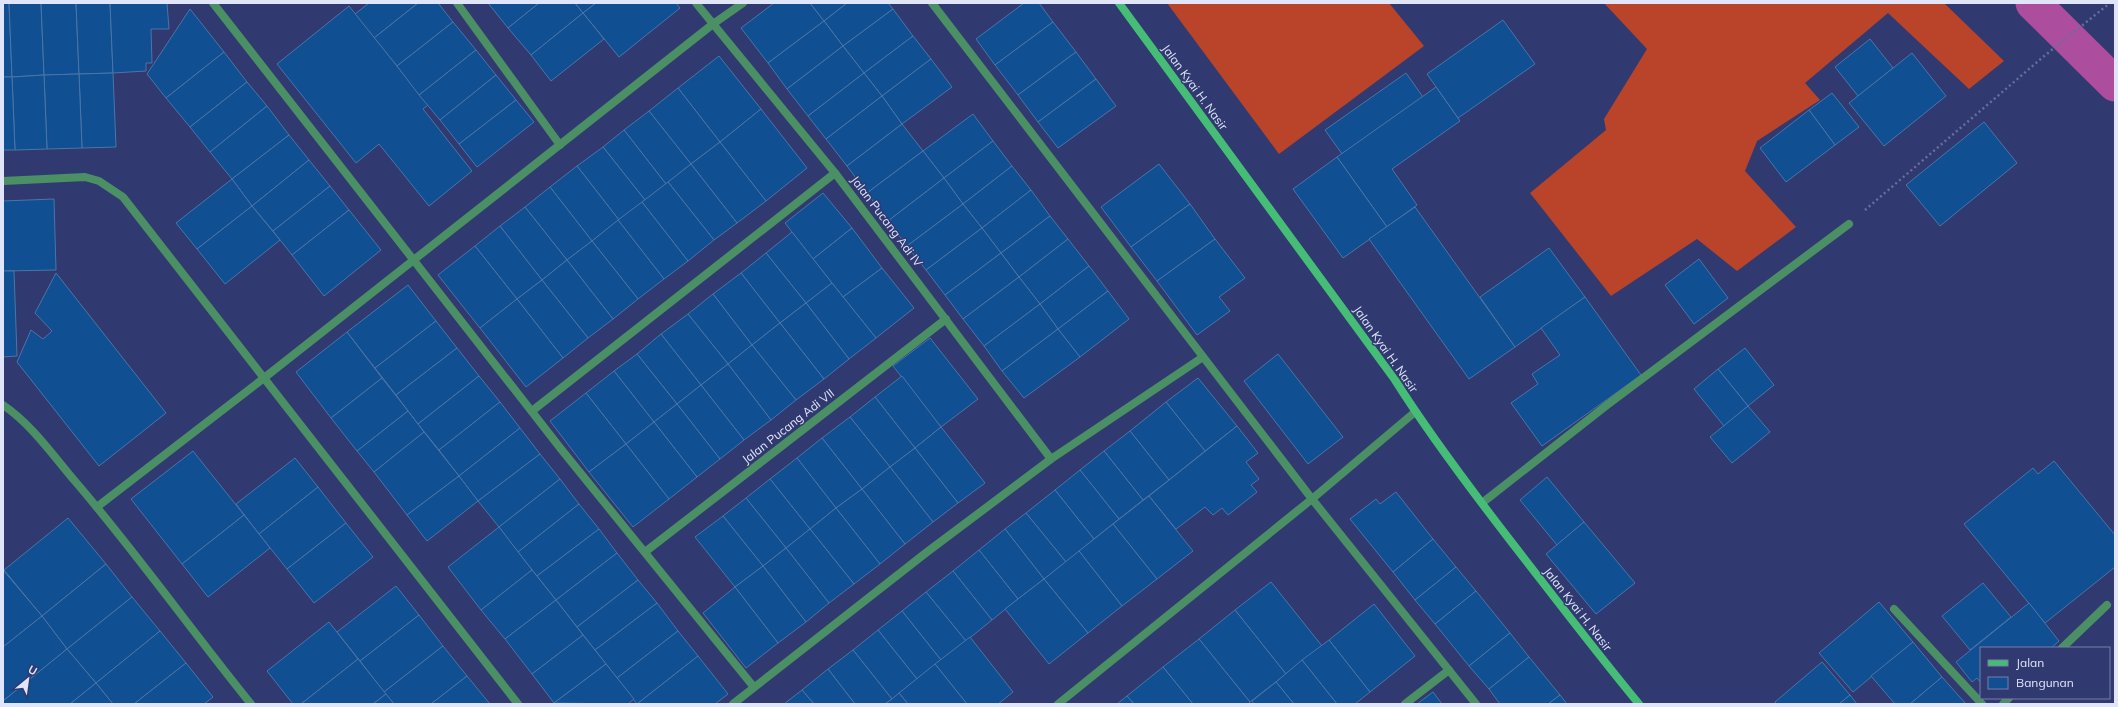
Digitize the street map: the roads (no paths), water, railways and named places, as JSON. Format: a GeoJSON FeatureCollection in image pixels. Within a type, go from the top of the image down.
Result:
{"type":"FeatureCollection","features":[{"type":"Feature","properties":{"kind":"main road","name":"Jalan Kyai H. Nasir"},"geometry":{"type":"LineString","coordinates":[[1120,3],[1482,503],[1638,704]]}},
{"type":"Feature","properties":{"kind":"street"},"geometry":{"type":"LineString","coordinates":[[216,3],[532,411],[753,686]]}},
{"type":"Feature","properties":{"kind":"street"},"geometry":{"type":"LineString","coordinates":[[457,3],[560,145]]}},
{"type":"Feature","properties":{"kind":"street","name":"Jalan Pucang Adi IV"},"geometry":{"type":"LineString","coordinates":[[696,3],[835,173],[1051,459]]}},
{"type":"Feature","properties":{"kind":"street"},"geometry":{"type":"LineString","coordinates":[[97,507],[264,378],[713,24],[742,3]]}},
{"type":"Feature","properties":{"kind":"street"},"geometry":{"type":"LineString","coordinates":[[932,3],[1312,499],[1476,704]]}},
{"type":"Feature","properties":{"kind":"street"},"geometry":{"type":"LineString","coordinates":[[532,411],[835,173]]}},
{"type":"Feature","properties":{"kind":"street"},"geometry":{"type":"LineString","coordinates":[[3,181],[85,177],[99,181],[123,197],[518,704]]}},
{"type":"Feature","properties":{"kind":"street"},"geometry":{"type":"LineString","coordinates":[[1482,503],[1607,405],[1849,224]]}},
{"type":"Feature","properties":{"kind":"street","name":"Jalan Pucang Adi VII"},"geometry":{"type":"LineString","coordinates":[[645,552],[946,319]]}},
{"type":"Feature","properties":{"kind":"street"},"geometry":{"type":"LineString","coordinates":[[732,704],[753,686],[1051,459],[1203,357]]}},
{"type":"Feature","properties":{"kind":"street"},"geometry":{"type":"LineString","coordinates":[[3,405],[35,434],[97,507],[251,704]]}},
{"type":"Feature","properties":{"kind":"street"},"geometry":{"type":"LineString","coordinates":[[1058,704],[1312,499],[1415,412]]}},
{"type":"Feature","properties":{"kind":"street"},"geometry":{"type":"LineString","coordinates":[[2063,647],[2107,606]]}},
{"type":"Feature","properties":{"kind":"street"},"geometry":{"type":"LineString","coordinates":[[1894,609],[1982,704]]}},
{"type":"Feature","properties":{"kind":"street"},"geometry":{"type":"LineString","coordinates":[[1405,704],[1449,670]]}},
{"type":"Feature","properties":{"kind":"waterway"},"geometry":{"type":"LineString","coordinates":[[2033,3],[2115,84]]}}]}
